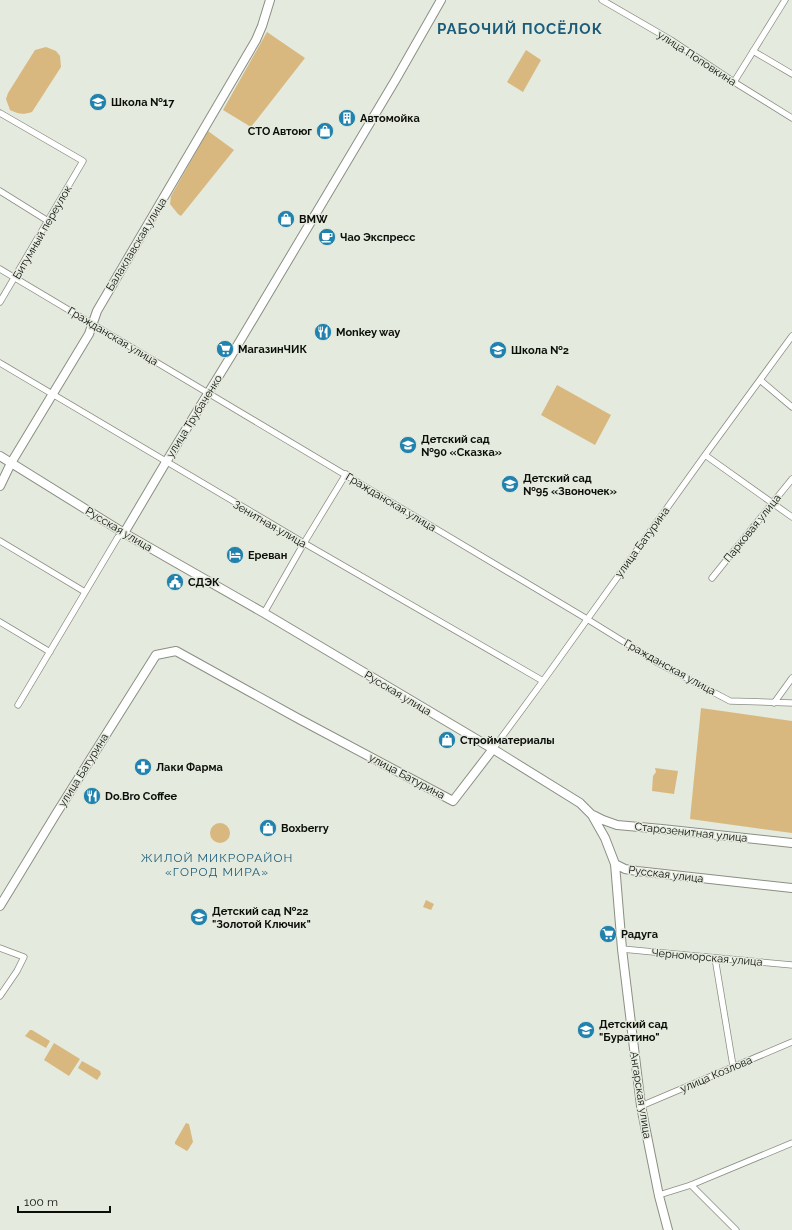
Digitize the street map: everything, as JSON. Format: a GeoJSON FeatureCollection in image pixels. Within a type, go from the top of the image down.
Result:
{"type":"FeatureCollection","features":[{"type":"Feature","properties":{"kind":"main road","name":"Балаклавская улица"},"geometry":{"type":"LineString","coordinates":[[0,486],[11,463],[88,334],[97,311],[256,40],[270,0]]}},
{"type":"Feature","properties":{"kind":"main road","name":"улица Трубаченко"},"geometry":{"type":"LineString","coordinates":[[124,533],[396,79],[441,0]]}},
{"type":"Feature","properties":{"kind":"main road","name":"Русская улица"},"geometry":{"type":"LineString","coordinates":[[0,456],[124,533],[264,613],[493,748],[570,796],[580,803],[592,815],[605,838],[615,864],[625,869],[792,888]]}},
{"type":"Feature","properties":{"kind":"main road","name":"улица Батурина"},"geometry":{"type":"LineString","coordinates":[[0,906],[156,655],[176,651],[299,719],[453,801],[493,748]]}},
{"type":"Feature","properties":{"kind":"main road","name":"Старозенитная улица"},"geometry":{"type":"LineString","coordinates":[[592,815],[617,825],[792,843]]}},
{"type":"Feature","properties":{"kind":"main road"},"geometry":{"type":"LineString","coordinates":[[605,838],[610,827],[617,825]]}},
{"type":"Feature","properties":{"kind":"main road","name":"Ангарская улица"},"geometry":{"type":"LineString","coordinates":[[615,864],[615,879],[622,949],[641,1106],[659,1195],[668,1230]]}},
{"type":"Feature","properties":{"kind":"main road"},"geometry":{"type":"LineString","coordinates":[[615,879],[619,873],[625,869]]}},
{"type":"Feature","properties":{"kind":"street","name":"улица Поповкина"},"geometry":{"type":"LineString","coordinates":[[602,0],[671,40],[792,118]]}},
{"type":"Feature","properties":{"kind":"street"},"geometry":{"type":"LineString","coordinates":[[734,82],[785,0]]}},
{"type":"Feature","properties":{"kind":"street"},"geometry":{"type":"LineString","coordinates":[[753,51],[792,74]]}},
{"type":"Feature","properties":{"kind":"street","name":"Битумный переулок"},"geometry":{"type":"LineString","coordinates":[[0,113],[83,161],[0,302]]}},
{"type":"Feature","properties":{"kind":"street"},"geometry":{"type":"LineString","coordinates":[[0,191],[48,220]]}},
{"type":"Feature","properties":{"kind":"street","name":"Гражданская улица"},"geometry":{"type":"LineString","coordinates":[[0,269],[346,474],[658,663],[730,701],[792,703]]}},
{"type":"Feature","properties":{"kind":"street","name":"улица Батурина"},"geometry":{"type":"LineString","coordinates":[[493,748],[792,336]]}},
{"type":"Feature","properties":{"kind":"street","name":"Зенитная улица"},"geometry":{"type":"LineString","coordinates":[[0,363],[304,543],[543,681]]}},
{"type":"Feature","properties":{"kind":"street"},"geometry":{"type":"LineString","coordinates":[[760,380],[792,407]]}},
{"type":"Feature","properties":{"kind":"street"},"geometry":{"type":"LineString","coordinates":[[705,455],[792,517]]}},
{"type":"Feature","properties":{"kind":"street"},"geometry":{"type":"LineString","coordinates":[[264,613],[346,474]]}},
{"type":"Feature","properties":{"kind":"street","name":"Парковая улица"},"geometry":{"type":"LineString","coordinates":[[712,578],[792,479]]}},
{"type":"Feature","properties":{"kind":"street","name":"улица Трубаченко"},"geometry":{"type":"LineString","coordinates":[[18,705],[118,538],[124,533]]}},
{"type":"Feature","properties":{"kind":"street"},"geometry":{"type":"LineString","coordinates":[[0,541],[85,592]]}},
{"type":"Feature","properties":{"kind":"street"},"geometry":{"type":"LineString","coordinates":[[0,622],[50,652]]}},
{"type":"Feature","properties":{"kind":"street"},"geometry":{"type":"LineString","coordinates":[[774,703],[792,678]]}},
{"type":"Feature","properties":{"kind":"street"},"geometry":{"type":"LineString","coordinates":[[0,948],[24,957],[17,971],[0,996]]}},
{"type":"Feature","properties":{"kind":"street","name":"Черноморская улица"},"geometry":{"type":"LineString","coordinates":[[622,949],[792,965]]}},
{"type":"Feature","properties":{"kind":"street"},"geometry":{"type":"LineString","coordinates":[[715,958],[733,1066]]}},
{"type":"Feature","properties":{"kind":"street","name":"улица Козлова"},"geometry":{"type":"LineString","coordinates":[[641,1106],[792,1042]]}},
{"type":"Feature","properties":{"kind":"street"},"geometry":{"type":"LineString","coordinates":[[659,1195],[691,1185],[792,1143]]}},
{"type":"Feature","properties":{"kind":"street"},"geometry":{"type":"LineString","coordinates":[[691,1185],[736,1230]]}},
{"type":"Feature","properties":{"kind":"shaded area"},"geometry":{"type":"Polygon","coordinates":[[[267,32],[305,58],[251,127],[223,110],[267,32]]]}},
{"type":"Feature","properties":{"kind":"shaded area"},"geometry":{"type":"Polygon","coordinates":[[[46,47],[56,51],[60,56],[61,67],[32,112],[21,114],[10,110],[6,99],[8,93],[35,50],[46,47]]]}},
{"type":"Feature","properties":{"kind":"shaded area"},"geometry":{"type":"Polygon","coordinates":[[[526,50],[541,60],[523,92],[507,82],[526,50]]]}},
{"type":"Feature","properties":{"kind":"shaded area"},"geometry":{"type":"Polygon","coordinates":[[[208,131],[234,150],[181,216],[170,204],[171,196],[208,131]]]}},
{"type":"Feature","properties":{"kind":"shaded area"},"geometry":{"type":"Polygon","coordinates":[[[557,385],[611,415],[595,445],[541,415],[557,385]]]}},
{"type":"Feature","properties":{"kind":"shaded area"},"geometry":{"type":"Polygon","coordinates":[[[701,708],[792,721],[792,833],[690,819],[701,708]]]}},
{"type":"Feature","properties":{"kind":"shaded area"},"geometry":{"type":"Polygon","coordinates":[[[655,768],[678,771],[674,794],[652,791],[653,776],[656,772],[655,768]]]}},
{"type":"Feature","properties":{"kind":"shaded area"},"geometry":{"type":"Polygon","coordinates":[[[220,823],[227,826],[230,833],[227,840],[220,843],[213,840],[210,833],[213,826],[220,823]]]}},
{"type":"Feature","properties":{"kind":"shaded area"},"geometry":{"type":"Polygon","coordinates":[[[426,900],[434,904],[431,910],[423,907],[426,900]]]}},
{"type":"Feature","properties":{"kind":"shaded area"},"geometry":{"type":"Polygon","coordinates":[[[30,1030],[50,1041],[46,1048],[25,1036],[30,1030]]]}},
{"type":"Feature","properties":{"kind":"shaded area"},"geometry":{"type":"Polygon","coordinates":[[[54,1043],[80,1059],[69,1076],[44,1060],[54,1043]]]}},
{"type":"Feature","properties":{"kind":"shaded area"},"geometry":{"type":"Polygon","coordinates":[[[82,1061],[100,1071],[101,1074],[97,1080],[78,1068],[82,1061]]]}},
{"type":"Feature","properties":{"kind":"shaded area"},"geometry":{"type":"Polygon","coordinates":[[[186,1123],[189,1124],[193,1142],[187,1151],[175,1144],[186,1123]]]}},
{"type":"Feature","properties":{"kind":"place","name":"Школа №17"},"geometry":{"type":"Point","coordinates":[98,102]}},
{"type":"Feature","properties":{"kind":"place","name":"Автомойка"},"geometry":{"type":"Point","coordinates":[347,118]}},
{"type":"Feature","properties":{"kind":"place","name":"СТО Автоюг"},"geometry":{"type":"Point","coordinates":[325,131]}},
{"type":"Feature","properties":{"kind":"place","name":"BMW"},"geometry":{"type":"Point","coordinates":[286,219]}},
{"type":"Feature","properties":{"kind":"place","name":"Чао Экспресс"},"geometry":{"type":"Point","coordinates":[327,237]}},
{"type":"Feature","properties":{"kind":"place","name":"Monkey way"},"geometry":{"type":"Point","coordinates":[323,332]}},
{"type":"Feature","properties":{"kind":"place","name":"МагазинЧИК"},"geometry":{"type":"Point","coordinates":[225,349]}},
{"type":"Feature","properties":{"kind":"place","name":"Школа №2"},"geometry":{"type":"Point","coordinates":[498,350]}},
{"type":"Feature","properties":{"kind":"place","name":"Детский сад №90 «Сказка»"},"geometry":{"type":"Point","coordinates":[408,445]}},
{"type":"Feature","properties":{"kind":"place","name":"Детский сад №95 «Звоночек»"},"geometry":{"type":"Point","coordinates":[510,484]}},
{"type":"Feature","properties":{"kind":"place","name":"Ереван"},"geometry":{"type":"Point","coordinates":[235,555]}},
{"type":"Feature","properties":{"kind":"place","name":"СДЭК"},"geometry":{"type":"Point","coordinates":[175,582]}},
{"type":"Feature","properties":{"kind":"place","name":"Стройматериалы"},"geometry":{"type":"Point","coordinates":[447,740]}},
{"type":"Feature","properties":{"kind":"place","name":"Лаки Фарма"},"geometry":{"type":"Point","coordinates":[143,767]}},
{"type":"Feature","properties":{"kind":"place","name":"Do.Bro Coffee"},"geometry":{"type":"Point","coordinates":[92,796]}},
{"type":"Feature","properties":{"kind":"place","name":"Boxberry"},"geometry":{"type":"Point","coordinates":[268,828]}},
{"type":"Feature","properties":{"kind":"place","name":"Детский сад №22 \"Золотой Ключик\""},"geometry":{"type":"Point","coordinates":[199,917]}},
{"type":"Feature","properties":{"kind":"place","name":"Радуга"},"geometry":{"type":"Point","coordinates":[608,934]}},
{"type":"Feature","properties":{"kind":"place","name":"Детский сад \"Буратино\""},"geometry":{"type":"Point","coordinates":[586,1030]}},
{"type":"Feature","properties":{"kind":"district","name":"РАБОЧИЙ ПОСЁЛОК"},"geometry":{"type":"Point","coordinates":[520,29]}},
{"type":"Feature","properties":{"kind":"district","name":"ЖИЛОЙ МИКРОРАЙОН «ГОРОД МИРА»"},"geometry":{"type":"Point","coordinates":[217,865]}}]}
